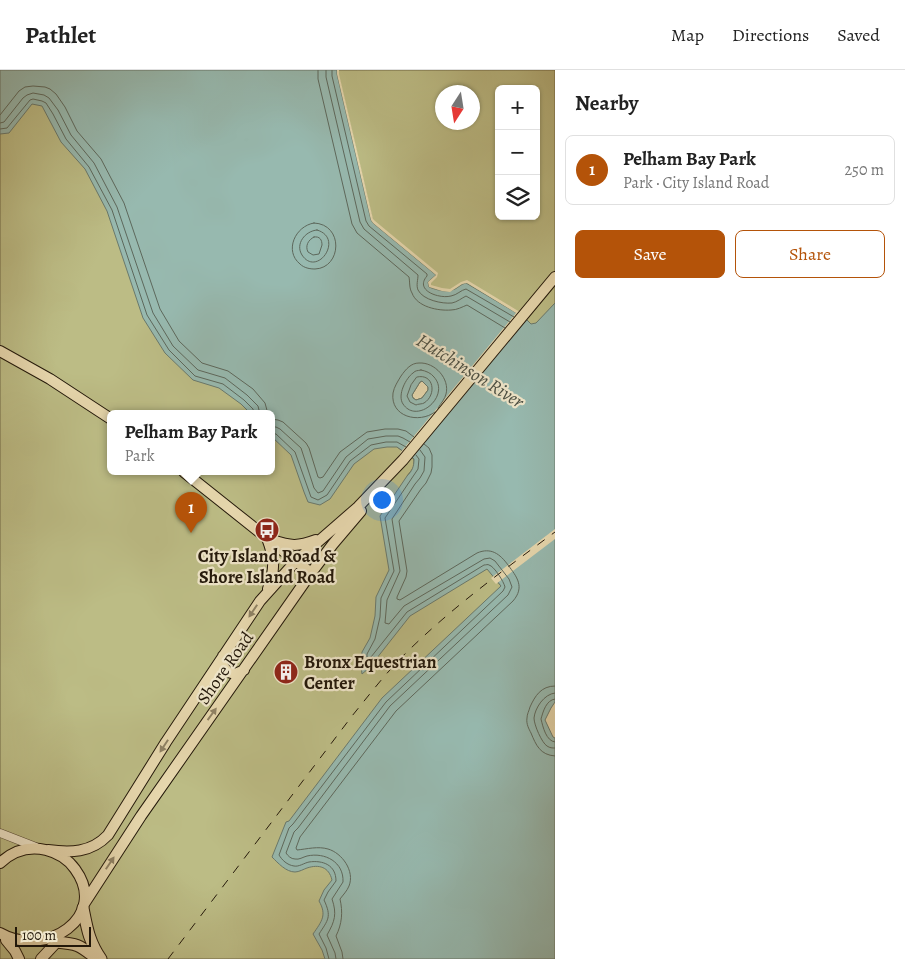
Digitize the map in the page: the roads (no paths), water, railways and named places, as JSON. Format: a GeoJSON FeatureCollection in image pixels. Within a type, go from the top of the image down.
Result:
{"type":"FeatureCollection","features":[{"type":"Feature","properties":{"kind":"highway"},"geometry":{"type":"LineString","coordinates":[[84,906],[89,936],[94,949],[101,959]]}},
{"type":"Feature","properties":{"kind":"highway"},"geometry":{"type":"LineString","coordinates":[[56,942],[78,945],[86,949],[97,959]]}},
{"type":"Feature","properties":{"kind":"main road","name":"Shore Road"},"geometry":{"type":"LineString","coordinates":[[0,863],[12,854],[30,849],[79,852],[91,848],[108,836],[166,742],[260,601],[296,561],[358,507],[403,460],[555,277]]}},
{"type":"Feature","properties":{"kind":"main road"},"geometry":{"type":"LineString","coordinates":[[0,351],[50,379],[107,416]]}},
{"type":"Feature","properties":{"kind":"main road","name":"Shore Road"},"geometry":{"type":"LineString","coordinates":[[56,942],[73,929],[79,920],[84,906],[141,816],[311,573],[333,544],[388,481],[403,460]]}},
{"type":"Feature","properties":{"kind":"main road"},"geometry":{"type":"LineString","coordinates":[[188,475],[311,573]]}},
{"type":"Feature","properties":{"kind":"main road"},"geometry":{"type":"LineString","coordinates":[[266,538],[284,544],[299,546],[323,538]]}},
{"type":"Feature","properties":{"kind":"main road"},"geometry":{"type":"LineString","coordinates":[[266,538],[274,561],[267,593]]}},
{"type":"Feature","properties":{"kind":"main road"},"geometry":{"type":"LineString","coordinates":[[223,655],[222,665],[228,672],[236,674],[244,669]]}},
{"type":"Feature","properties":{"kind":"main road"},"geometry":{"type":"LineString","coordinates":[[46,850],[64,858],[76,872],[83,888],[84,906]]}},
{"type":"Feature","properties":{"kind":"main road"},"geometry":{"type":"LineString","coordinates":[[0,933],[16,943],[29,947],[43,946],[56,942]]}},
{"type":"Feature","properties":{"kind":"main road"},"geometry":{"type":"LineString","coordinates":[[0,933],[19,959]]}},
{"type":"Feature","properties":{"kind":"main road"},"geometry":{"type":"LineString","coordinates":[[41,959],[56,942]]}},
{"type":"Feature","properties":{"kind":"street"},"geometry":{"type":"LineString","coordinates":[[0,832],[46,850]]}},
{"type":"Feature","properties":{"kind":"water","name":"Hutchinson River"},"geometry":{"type":"Polygon","coordinates":[[[0,70],[337,70],[371,220],[436,275],[428,282],[429,287],[448,291],[466,283],[525,318],[531,324],[536,323],[555,303],[555,702],[545,720],[555,738],[555,959],[325,959],[313,934],[323,914],[319,901],[324,890],[332,880],[331,876],[326,869],[319,867],[292,872],[282,867],[272,857],[286,822],[289,821],[382,698],[501,586],[487,569],[410,616],[369,668],[362,674],[362,652],[370,638],[375,616],[376,597],[389,570],[380,516],[411,471],[414,459],[397,447],[374,449],[354,464],[330,499],[320,505],[308,502],[291,455],[275,440],[275,410],[247,410],[219,388],[193,380],[165,353],[143,318],[107,211],[85,169],[61,142],[42,106],[32,104],[9,133],[0,134],[0,70]],[[422,381],[420,382],[412,395],[413,398],[416,400],[422,398],[428,387],[422,381]]]}},
{"type":"Feature","properties":{"kind":"railway"},"geometry":{"type":"LineString","coordinates":[[168,959],[379,682],[409,650],[462,603],[555,532]]}},
{"type":"Feature","properties":{"kind":"place","name":"City Island Road & Shore Island Road"},"geometry":{"type":"Point","coordinates":[267,530]}},
{"type":"Feature","properties":{"kind":"place","name":"Pelham Bay Park"},"geometry":{"type":"Point","coordinates":[191,533]}},
{"type":"Feature","properties":{"kind":"place","name":"Bronx Equestrian Center"},"geometry":{"type":"Point","coordinates":[286,672]}}]}
